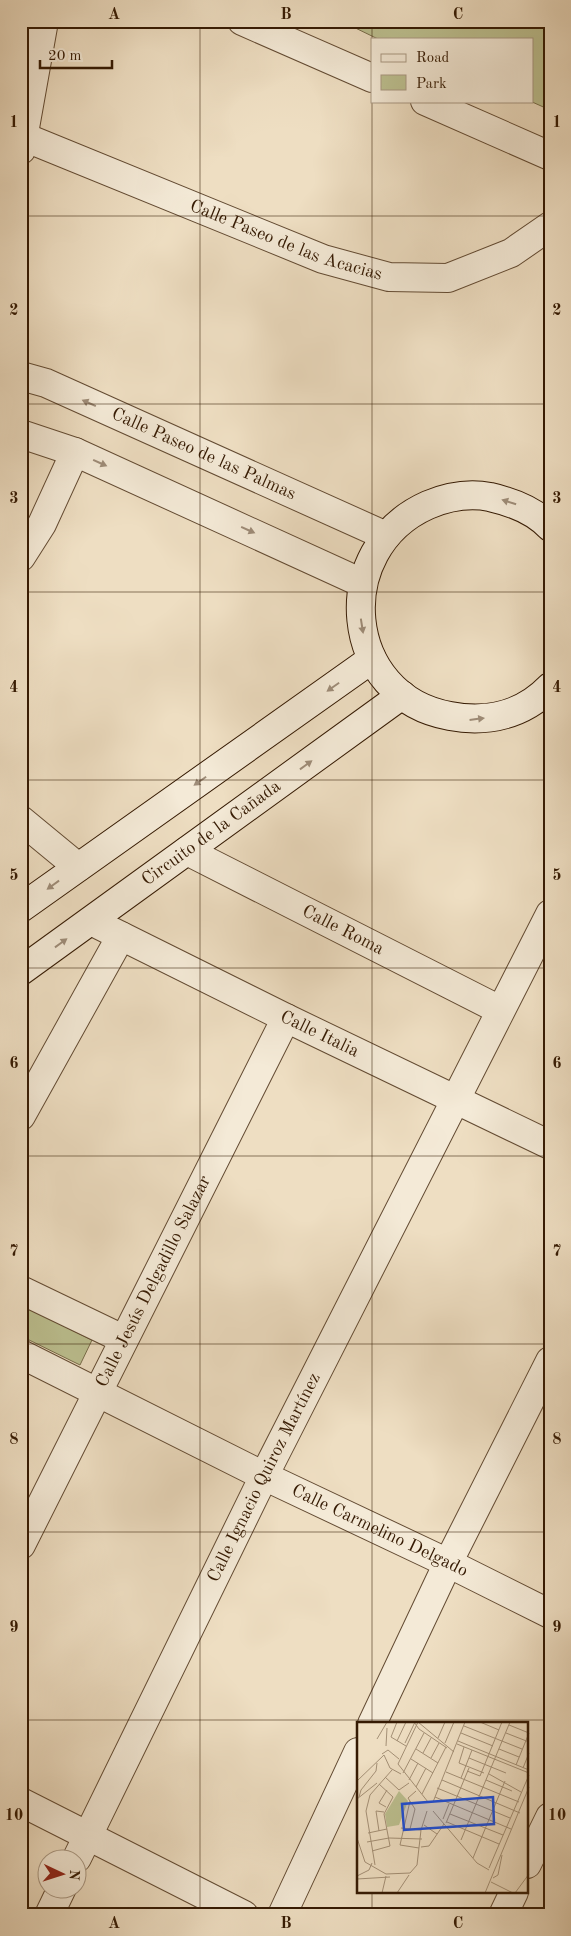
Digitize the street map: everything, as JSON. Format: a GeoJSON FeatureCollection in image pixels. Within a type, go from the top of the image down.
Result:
{"type":"FeatureCollection","features":[{"type":"Feature","properties":{"kind":"street"},"geometry":{"type":"LineString","coordinates":[[22,144],[44,21]]}},
{"type":"Feature","properties":{"kind":"street"},"geometry":{"type":"LineString","coordinates":[[242,21],[371,78]]}},
{"type":"Feature","properties":{"kind":"street"},"geometry":{"type":"LineString","coordinates":[[427,102],[550,156]]}},
{"type":"Feature","properties":{"kind":"street","name":"Calle Paseo de las Acacias"},"geometry":{"type":"LineString","coordinates":[[22,144],[322,258],[389,278],[448,278],[511,253],[550,226]]}},
{"type":"Feature","properties":{"kind":"street","name":"Calle Paseo de las Palmas"},"geometry":{"type":"LineString","coordinates":[[21,376],[46,383],[386,536]]}},
{"type":"Feature","properties":{"kind":"street"},"geometry":{"type":"LineString","coordinates":[[21,434],[75,452],[362,583]]}},
{"type":"Feature","properties":{"kind":"street"},"geometry":{"type":"LineString","coordinates":[[21,557],[42,524],[75,452]]}},
{"type":"Feature","properties":{"kind":"street"},"geometry":{"type":"LineString","coordinates":[[548,521],[513,503],[479,495],[444,498],[412,512],[386,536],[372,558],[362,583],[360,610],[364,637],[372,659],[385,679],[402,695],[434,714],[470,720],[507,715],[540,697],[550,687]]}},
{"type":"Feature","properties":{"kind":"street"},"geometry":{"type":"LineString","coordinates":[[21,908],[372,659]]}},
{"type":"Feature","properties":{"kind":"street","name":"Circuito de la Cañada"},"geometry":{"type":"LineString","coordinates":[[21,971],[402,695]]}},
{"type":"Feature","properties":{"kind":"street"},"geometry":{"type":"LineString","coordinates":[[21,820],[78,867]]}},
{"type":"Feature","properties":{"kind":"street","name":"Calle Roma"},"geometry":{"type":"LineString","coordinates":[[187,852],[500,1010]]}},
{"type":"Feature","properties":{"kind":"street","name":"Calle Ignacio Quiroz Martínez"},"geometry":{"type":"LineString","coordinates":[[83,1847],[264,1476],[550,914]]}},
{"type":"Feature","properties":{"kind":"street","name":"Calle Italia"},"geometry":{"type":"LineString","coordinates":[[91,921],[286,1018],[550,1145]]}},
{"type":"Feature","properties":{"kind":"street"},"geometry":{"type":"LineString","coordinates":[[21,1116],[120,936]]}},
{"type":"Feature","properties":{"kind":"street","name":"Calle Jesús Delgadillo Salazar"},"geometry":{"type":"LineString","coordinates":[[21,1545],[286,1018]]}},
{"type":"Feature","properties":{"kind":"street"},"geometry":{"type":"LineString","coordinates":[[21,1290],[123,1339]]}},
{"type":"Feature","properties":{"kind":"street","name":"Calle Carmelino Delgado"},"geometry":{"type":"LineString","coordinates":[[21,1354],[264,1476],[448,1563],[550,1614]]}},
{"type":"Feature","properties":{"kind":"street"},"geometry":{"type":"LineString","coordinates":[[373,1722],[448,1563],[550,1361]]}},
{"type":"Feature","properties":{"kind":"street"},"geometry":{"type":"LineString","coordinates":[[282,1915],[357,1754]]}},
{"type":"Feature","properties":{"kind":"street"},"geometry":{"type":"LineString","coordinates":[[21,1802],[83,1847],[244,1915]]}},
{"type":"Feature","properties":{"kind":"street"},"geometry":{"type":"LineString","coordinates":[[528,1862],[550,1817]]}},
{"type":"Feature","properties":{"kind":"street"},"geometry":{"type":"LineString","coordinates":[[503,1915],[513,1894]]}},
{"type":"Feature","properties":{"kind":"street"},"geometry":{"type":"LineString","coordinates":[[49,1915],[57,1898]]}},
{"type":"Feature","properties":{"kind":"green space"},"geometry":{"type":"Polygon","coordinates":[[[341,21],[550,21],[550,110],[532,102],[534,102],[534,38],[376,38],[341,21]]]}},
{"type":"Feature","properties":{"kind":"green space"},"geometry":{"type":"Polygon","coordinates":[[[21,1305],[92,1340],[80,1365],[21,1336],[21,1305]]]}}]}
